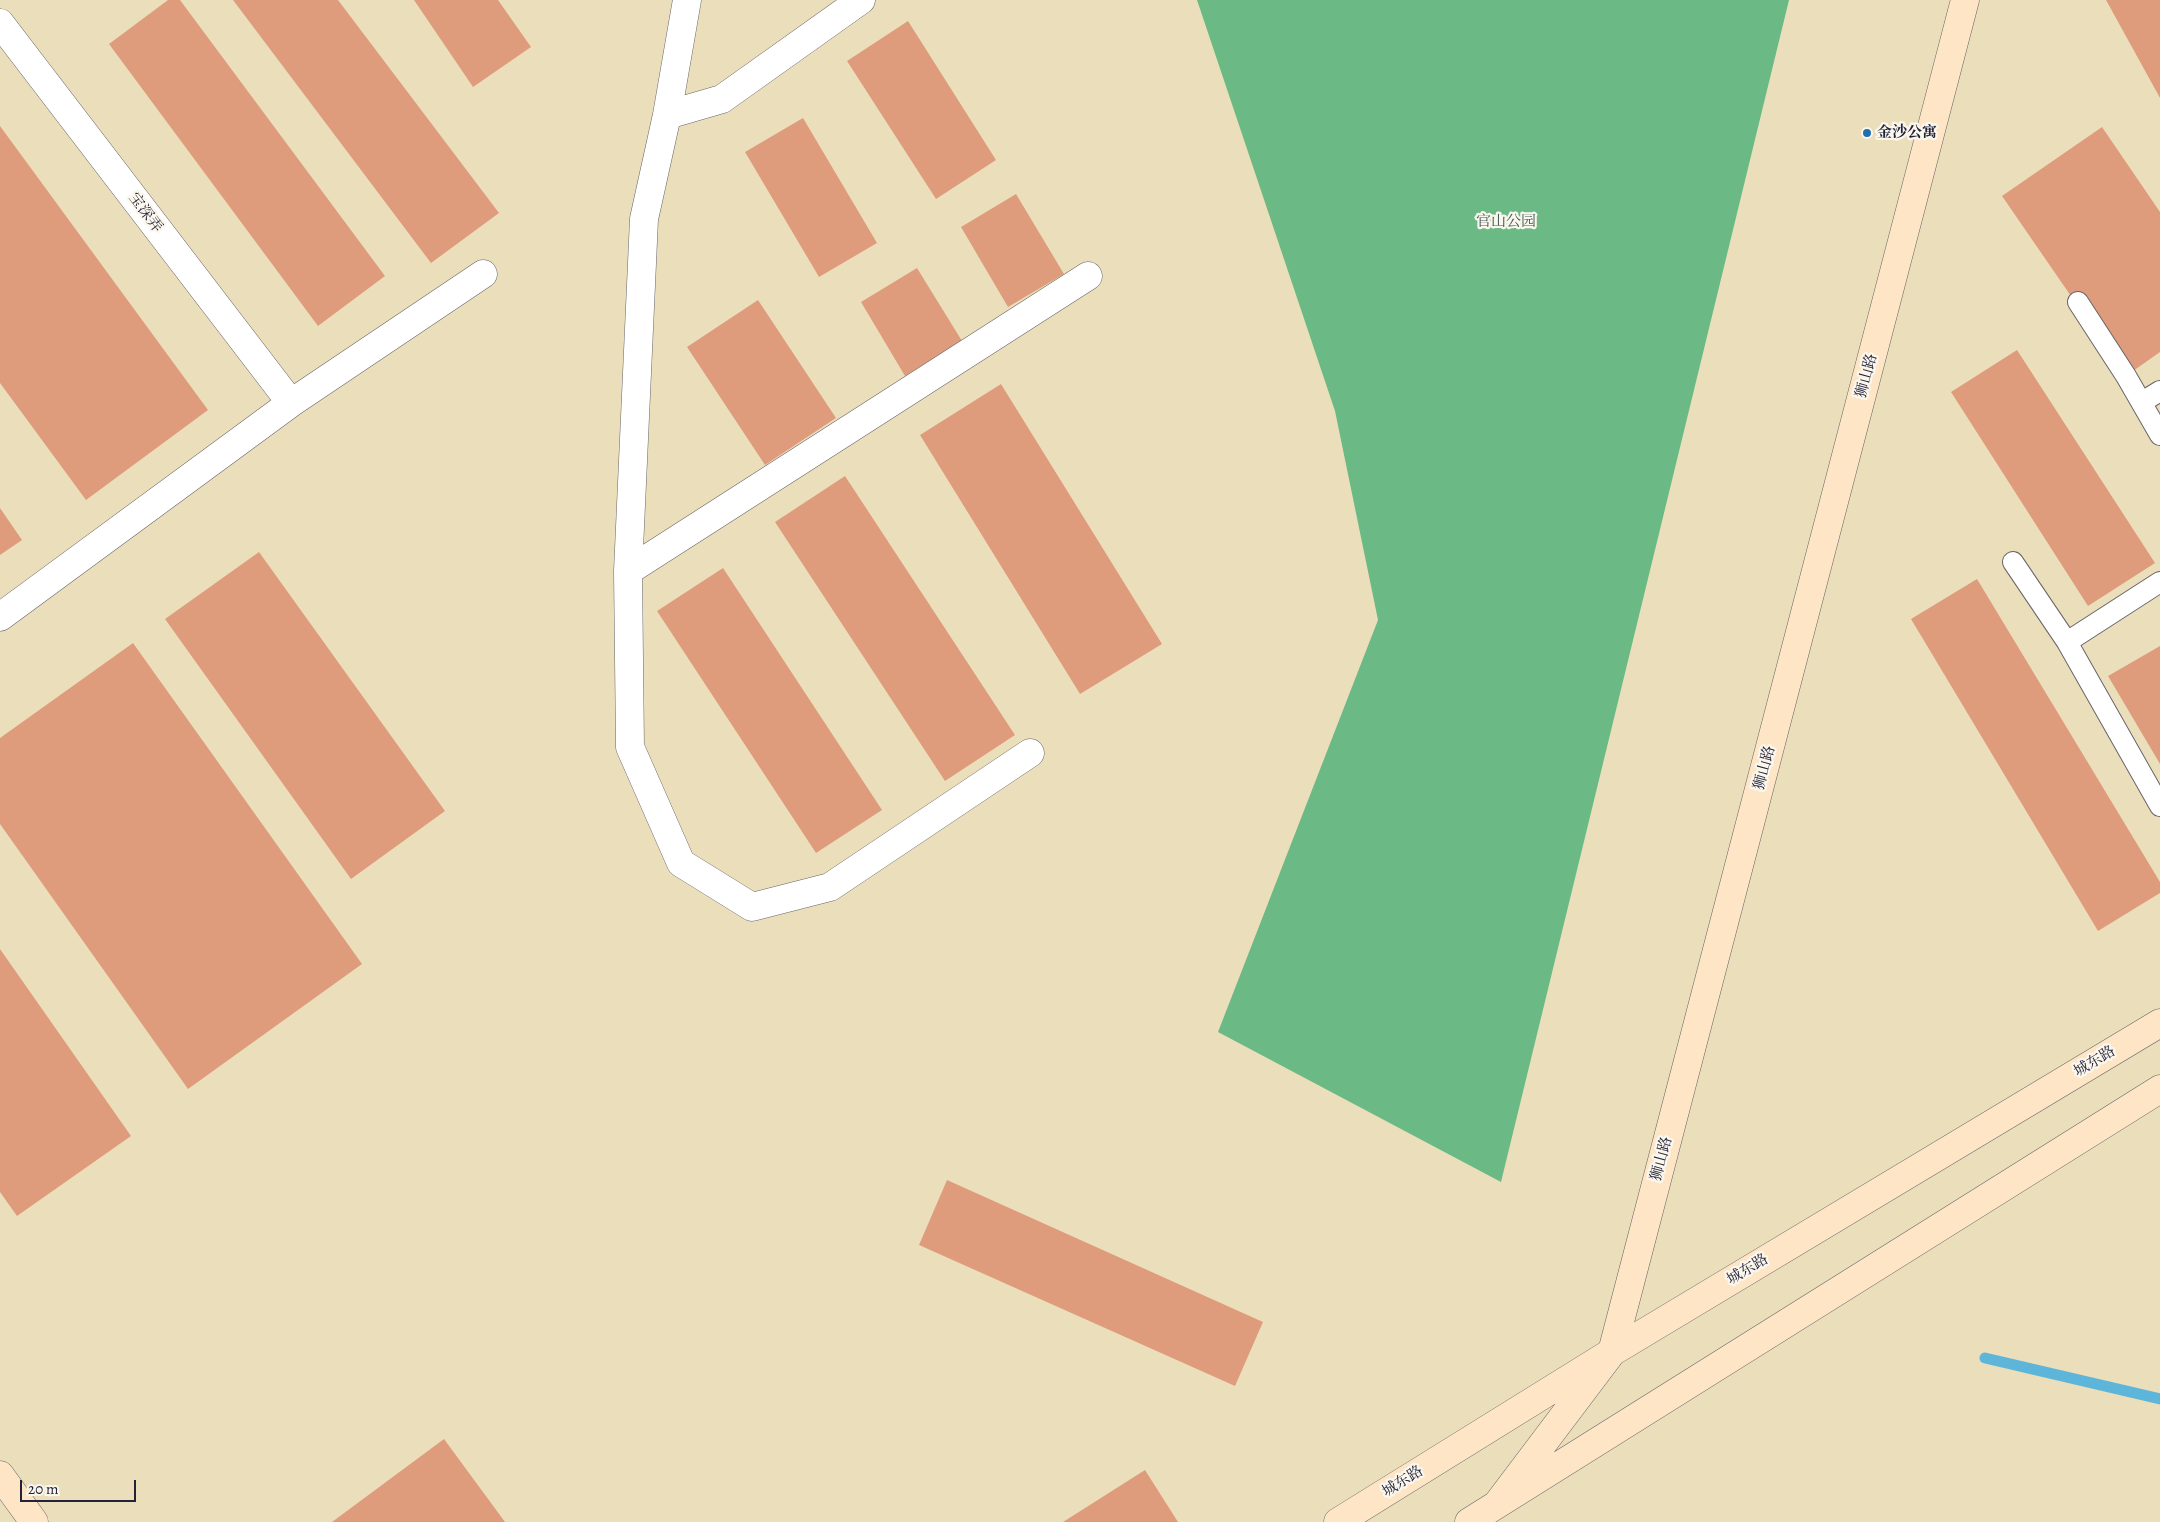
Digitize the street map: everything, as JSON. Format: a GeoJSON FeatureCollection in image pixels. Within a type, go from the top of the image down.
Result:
{"type":"FeatureCollection","features":[{"type":"Feature","properties":{"kind":"street"},"geometry":{"type":"LineString","coordinates":[[687,0],[667,114],[644,219],[628,571],[630,747],[681,863],[752,907],[830,887],[1030,753]]}},
{"type":"Feature","properties":{"kind":"street"},"geometry":{"type":"LineString","coordinates":[[667,114],[722,99],[862,0]]}},
{"type":"Feature","properties":{"kind":"street","name":"狮山路"},"geometry":{"type":"LineString","coordinates":[[1498,1503],[1612,1352],[1965,0]]}},
{"type":"Feature","properties":{"kind":"street","name":"宝深弄"},"geometry":{"type":"LineString","coordinates":[[0,23],[291,404]]}},
{"type":"Feature","properties":{"kind":"street"},"geometry":{"type":"LineString","coordinates":[[0,617],[291,404],[483,274]]}},
{"type":"Feature","properties":{"kind":"street"},"geometry":{"type":"LineString","coordinates":[[628,571],[1088,276]]}},
{"type":"Feature","properties":{"kind":"street","name":"城东路"},"geometry":{"type":"LineString","coordinates":[[1338,1522],[1612,1352],[2160,1023]]}},
{"type":"Feature","properties":{"kind":"street"},"geometry":{"type":"LineString","coordinates":[[1469,1522],[2160,1088]]}},
{"type":"Feature","properties":{"kind":"street"},"geometry":{"type":"LineString","coordinates":[[0,1475],[34,1522]]}},
{"type":"Feature","properties":{"kind":"lane"},"geometry":{"type":"LineString","coordinates":[[2078,302],[2142,402],[2160,434]]}},
{"type":"Feature","properties":{"kind":"lane"},"geometry":{"type":"LineString","coordinates":[[2142,402],[2160,391]]}},
{"type":"Feature","properties":{"kind":"lane"},"geometry":{"type":"LineString","coordinates":[[2013,562],[2067,642],[2160,806]]}},
{"type":"Feature","properties":{"kind":"lane"},"geometry":{"type":"LineString","coordinates":[[2067,642],[2160,582]]}},
{"type":"Feature","properties":{"kind":"green space","name":"官山公园"},"geometry":{"type":"Polygon","coordinates":[[[1197,0],[1789,0],[1501,1182],[1218,1032],[1378,620],[1335,411],[1197,0]]]}},
{"type":"Feature","properties":{"kind":"building"},"geometry":{"type":"Polygon","coordinates":[[[168,0],[180,0],[385,276],[318,326],[109,44],[168,0]]]}},
{"type":"Feature","properties":{"kind":"building"},"geometry":{"type":"Polygon","coordinates":[[[233,0],[338,0],[499,213],[431,263],[233,0]]]}},
{"type":"Feature","properties":{"kind":"building"},"geometry":{"type":"Polygon","coordinates":[[[414,0],[498,0],[531,47],[473,87],[414,0]]]}},
{"type":"Feature","properties":{"kind":"building"},"geometry":{"type":"Polygon","coordinates":[[[2106,0],[2160,0],[2160,98],[2106,0]]]}},
{"type":"Feature","properties":{"kind":"building"},"geometry":{"type":"Polygon","coordinates":[[[908,21],[996,160],[936,199],[847,61],[908,21]]]}},
{"type":"Feature","properties":{"kind":"building"},"geometry":{"type":"Polygon","coordinates":[[[803,118],[877,243],[819,277],[745,152],[803,118]]]}},
{"type":"Feature","properties":{"kind":"building"},"geometry":{"type":"Polygon","coordinates":[[[0,126],[208,410],[86,500],[0,383],[0,126]]]}},
{"type":"Feature","properties":{"kind":"building"},"geometry":{"type":"Polygon","coordinates":[[[2102,127],[2160,212],[2160,352],[2126,376],[2002,196],[2102,127]]]}},
{"type":"Feature","properties":{"kind":"building"},"geometry":{"type":"Polygon","coordinates":[[[1016,194],[1064,274],[1008,307],[961,227],[1016,194]]]}},
{"type":"Feature","properties":{"kind":"building"},"geometry":{"type":"Polygon","coordinates":[[[917,268],[962,341],[905,376],[861,302],[917,268]]]}},
{"type":"Feature","properties":{"kind":"building"},"geometry":{"type":"Polygon","coordinates":[[[758,300],[836,418],[765,465],[687,347],[758,300]]]}},
{"type":"Feature","properties":{"kind":"building"},"geometry":{"type":"Polygon","coordinates":[[[2017,350],[2155,563],[2088,606],[1951,392],[2017,350]]]}},
{"type":"Feature","properties":{"kind":"building"},"geometry":{"type":"Polygon","coordinates":[[[1001,384],[1162,644],[1080,694],[920,435],[1001,384]]]}},
{"type":"Feature","properties":{"kind":"building"},"geometry":{"type":"Polygon","coordinates":[[[845,476],[1015,735],[945,781],[775,522],[845,476]]]}},
{"type":"Feature","properties":{"kind":"building"},"geometry":{"type":"Polygon","coordinates":[[[0,508],[22,540],[0,555],[0,508]]]}},
{"type":"Feature","properties":{"kind":"building"},"geometry":{"type":"Polygon","coordinates":[[[259,552],[445,811],[351,879],[165,619],[259,552]]]}},
{"type":"Feature","properties":{"kind":"building"},"geometry":{"type":"Polygon","coordinates":[[[723,568],[882,810],[816,853],[657,611],[723,568]]]}},
{"type":"Feature","properties":{"kind":"building"},"geometry":{"type":"Polygon","coordinates":[[[1977,579],[2160,882],[2160,893],[2098,931],[1911,619],[1977,579]]]}},
{"type":"Feature","properties":{"kind":"building"},"geometry":{"type":"Polygon","coordinates":[[[133,643],[362,964],[188,1089],[0,824],[0,738],[133,643]]]}},
{"type":"Feature","properties":{"kind":"building"},"geometry":{"type":"Polygon","coordinates":[[[2160,646],[2160,764],[2108,676],[2160,646]]]}},
{"type":"Feature","properties":{"kind":"building"},"geometry":{"type":"Polygon","coordinates":[[[0,949],[131,1136],[17,1216],[0,1192],[0,949]]]}},
{"type":"Feature","properties":{"kind":"building"},"geometry":{"type":"Polygon","coordinates":[[[947,1180],[1263,1322],[1235,1386],[919,1245],[947,1180]]]}},
{"type":"Feature","properties":{"kind":"building"},"geometry":{"type":"Polygon","coordinates":[[[444,1439],[505,1522],[332,1522],[444,1439]]]}},
{"type":"Feature","properties":{"kind":"building"},"geometry":{"type":"Polygon","coordinates":[[[1145,1470],[1178,1522],[1063,1522],[1145,1470]]]}},
{"type":"Feature","properties":{"kind":"waterway"},"geometry":{"type":"LineString","coordinates":[[1985,1358],[2160,1399]]}},
{"type":"Feature","properties":{"kind":"place","name":"金沙公寓"},"geometry":{"type":"Point","coordinates":[1867,133]}}]}
